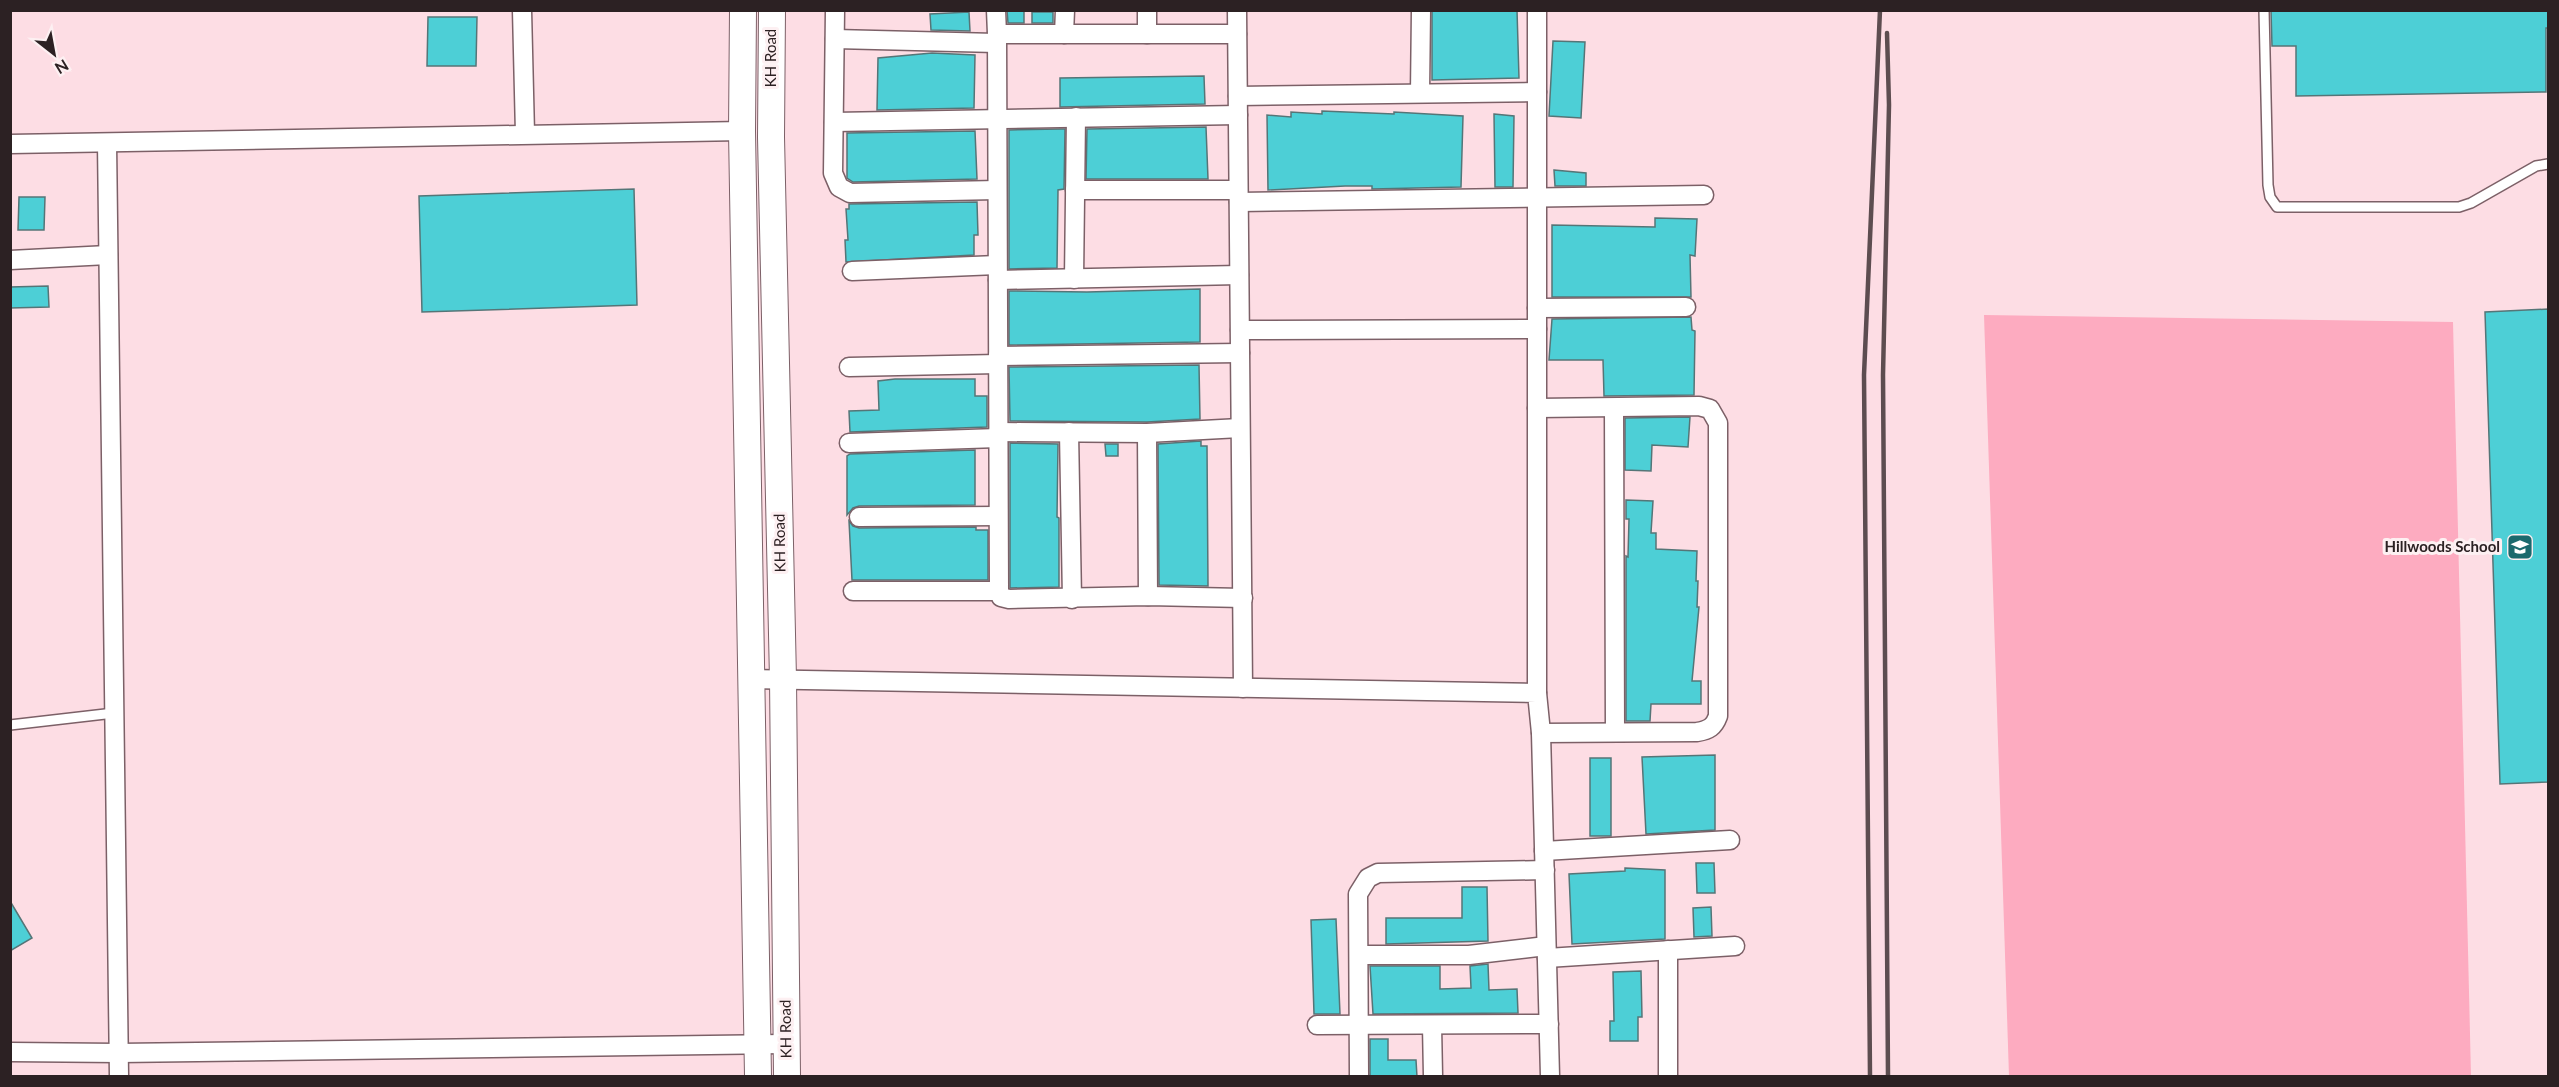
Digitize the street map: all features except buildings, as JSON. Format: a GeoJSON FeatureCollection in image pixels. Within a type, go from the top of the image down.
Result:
{"type":"FeatureCollection","features":[{"type":"Feature","properties":{"kind":"main road","name":"KH Road"},"geometry":{"type":"LineString","coordinates":[[743,10],[742,131],[758,1077]]}},
{"type":"Feature","properties":{"kind":"main road","name":"KH Road"},"geometry":{"type":"LineString","coordinates":[[771,10],[771,149],[783,679],[787,1077]]}},
{"type":"Feature","properties":{"kind":"street"},"geometry":{"type":"LineString","coordinates":[[522,10],[525,135]]}},
{"type":"Feature","properties":{"kind":"street"},"geometry":{"type":"LineString","coordinates":[[835,10],[835,181],[839,187],[850,192],[997,190]]}},
{"type":"Feature","properties":{"kind":"street"},"geometry":{"type":"LineString","coordinates":[[996,10],[999,591],[1002,597],[1008,599],[1148,596],[1243,598]]}},
{"type":"Feature","properties":{"kind":"street"},"geometry":{"type":"LineString","coordinates":[[1064,34],[1065,10]]}},
{"type":"Feature","properties":{"kind":"street"},"geometry":{"type":"LineString","coordinates":[[1147,10],[1147,34]]}},
{"type":"Feature","properties":{"kind":"street"},"geometry":{"type":"LineString","coordinates":[[1237,10],[1244,688]]}},
{"type":"Feature","properties":{"kind":"street"},"geometry":{"type":"LineString","coordinates":[[1420,93],[1421,10]]}},
{"type":"Feature","properties":{"kind":"street"},"geometry":{"type":"LineString","coordinates":[[1537,10],[1537,693],[1541,733],[1550,1077]]}},
{"type":"Feature","properties":{"kind":"street"},"geometry":{"type":"LineString","coordinates":[[835,39],[997,38],[1064,34],[1237,34]]}},
{"type":"Feature","properties":{"kind":"street"},"geometry":{"type":"LineString","coordinates":[[1238,96],[1537,92]]}},
{"type":"Feature","properties":{"kind":"street"},"geometry":{"type":"LineString","coordinates":[[834,122],[1238,115]]}},
{"type":"Feature","properties":{"kind":"street"},"geometry":{"type":"LineString","coordinates":[[1074,279],[1076,117]]}},
{"type":"Feature","properties":{"kind":"street"},"geometry":{"type":"LineString","coordinates":[[10,144],[742,131]]}},
{"type":"Feature","properties":{"kind":"street"},"geometry":{"type":"LineString","coordinates":[[107,143],[119,1077]]}},
{"type":"Feature","properties":{"kind":"street"},"geometry":{"type":"LineString","coordinates":[[1075,190],[1239,196],[1537,198],[1704,195]]}},
{"type":"Feature","properties":{"kind":"street"},"geometry":{"type":"LineString","coordinates":[[10,260],[108,255]]}},
{"type":"Feature","properties":{"kind":"street"},"geometry":{"type":"LineString","coordinates":[[852,271],[997,273],[1074,279],[1239,275]]}},
{"type":"Feature","properties":{"kind":"street"},"geometry":{"type":"LineString","coordinates":[[1537,308],[1686,307]]}},
{"type":"Feature","properties":{"kind":"street"},"geometry":{"type":"LineString","coordinates":[[1240,330],[1537,329]]}},
{"type":"Feature","properties":{"kind":"street"},"geometry":{"type":"LineString","coordinates":[[849,367],[1240,353]]}},
{"type":"Feature","properties":{"kind":"street"},"geometry":{"type":"LineString","coordinates":[[1537,408],[1699,406],[1710,409],[1718,423],[1718,716],[1714,725],[1708,730],[1697,732],[1541,733]]}},
{"type":"Feature","properties":{"kind":"street"},"geometry":{"type":"LineString","coordinates":[[1614,408],[1615,732]]}},
{"type":"Feature","properties":{"kind":"street"},"geometry":{"type":"LineString","coordinates":[[849,443],[1069,432],[1147,432],[1240,428]]}},
{"type":"Feature","properties":{"kind":"street"},"geometry":{"type":"LineString","coordinates":[[1069,432],[1072,598]]}},
{"type":"Feature","properties":{"kind":"street"},"geometry":{"type":"LineString","coordinates":[[1147,432],[1148,596]]}},
{"type":"Feature","properties":{"kind":"street"},"geometry":{"type":"LineString","coordinates":[[859,517],[998,516]]}},
{"type":"Feature","properties":{"kind":"street"},"geometry":{"type":"LineString","coordinates":[[854,591],[999,591]]}},
{"type":"Feature","properties":{"kind":"street"},"geometry":{"type":"LineString","coordinates":[[752,679],[1537,693]]}},
{"type":"Feature","properties":{"kind":"street"},"geometry":{"type":"LineString","coordinates":[[1544,851],[1730,840]]}},
{"type":"Feature","properties":{"kind":"street"},"geometry":{"type":"LineString","coordinates":[[1359,1077],[1358,894],[1368,878],[1378,873],[1545,870]]}},
{"type":"Feature","properties":{"kind":"street"},"geometry":{"type":"LineString","coordinates":[[1359,955],[1469,955],[1735,946]]}},
{"type":"Feature","properties":{"kind":"street"},"geometry":{"type":"LineString","coordinates":[[1668,950],[1668,1077]]}},
{"type":"Feature","properties":{"kind":"street"},"geometry":{"type":"LineString","coordinates":[[1317,1025],[1549,1024]]}},
{"type":"Feature","properties":{"kind":"street"},"geometry":{"type":"LineString","coordinates":[[1432,1025],[1433,1077]]}},
{"type":"Feature","properties":{"kind":"street"},"geometry":{"type":"LineString","coordinates":[[10,1052],[118,1053],[787,1044]]}},
{"type":"Feature","properties":{"kind":"lane"},"geometry":{"type":"LineString","coordinates":[[2264,10],[2268,185],[2270,197],[2277,207],[2459,207],[2471,203],[2536,166],[2548,164]]}},
{"type":"Feature","properties":{"kind":"lane"},"geometry":{"type":"LineString","coordinates":[[10,725],[114,713]]}},
{"type":"Feature","properties":{"kind":"shaded area"},"geometry":{"type":"Polygon","coordinates":[[[1984,315],[2453,322],[2471,1076],[2009,1076],[1984,315]]]}},
{"type":"Feature","properties":{"kind":"railway"},"geometry":{"type":"LineString","coordinates":[[1870,1076],[1864,375],[1880,10]]}},
{"type":"Feature","properties":{"kind":"railway"},"geometry":{"type":"LineString","coordinates":[[1887,33],[1889,105],[1883,375],[1888,1076]]}},
{"type":"Feature","properties":{"kind":"place","name":"Hillwoods School"},"geometry":{"type":"Point","coordinates":[2520,547]}}]}
